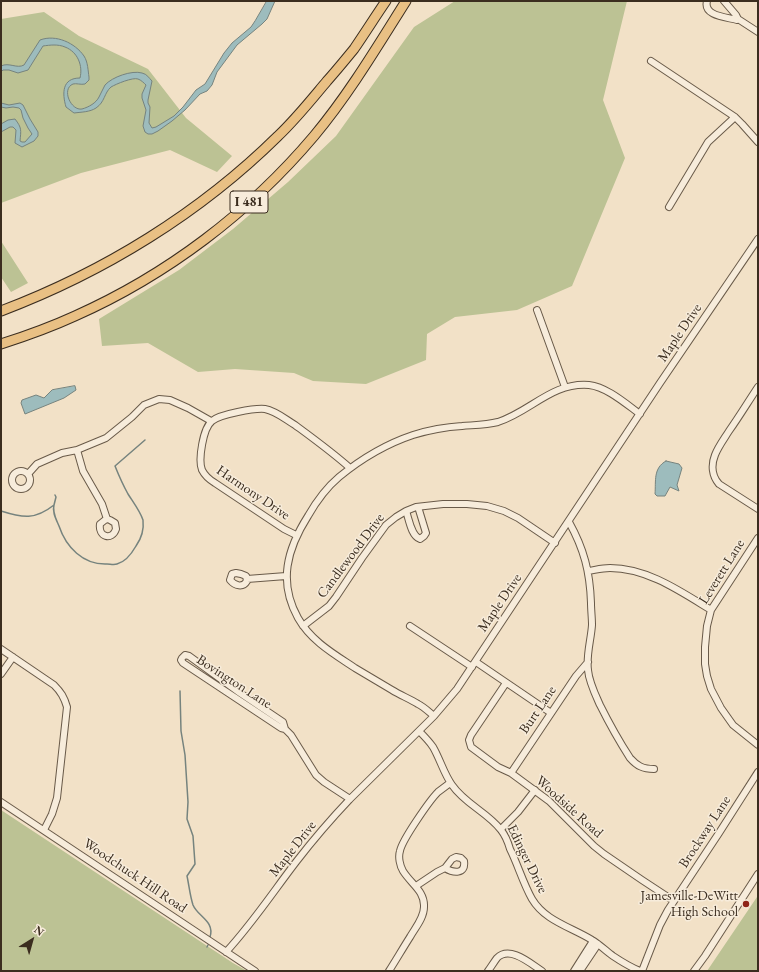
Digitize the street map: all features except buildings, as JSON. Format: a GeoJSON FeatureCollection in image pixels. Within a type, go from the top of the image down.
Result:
{"type":"FeatureCollection","features":[{"type":"Feature","properties":{"kind":"highway","name":"I 481"},"geometry":{"type":"LineString","coordinates":[[1,311],[49,292],[102,265],[164,228],[218,189],[279,135],[312,99],[354,48],[386,1]]}},
{"type":"Feature","properties":{"kind":"highway","name":"I 481"},"geometry":{"type":"LineString","coordinates":[[1,344],[74,317],[123,292],[152,276],[205,240],[237,214],[285,168],[314,136],[359,74],[406,1]]}},
{"type":"Feature","properties":{"kind":"street"},"geometry":{"type":"LineString","coordinates":[[707,1],[706,6],[714,15],[738,19]]}},
{"type":"Feature","properties":{"kind":"street"},"geometry":{"type":"LineString","coordinates":[[724,1],[738,19],[758,32]]}},
{"type":"Feature","properties":{"kind":"street"},"geometry":{"type":"LineString","coordinates":[[651,61],[735,117],[758,142]]}},
{"type":"Feature","properties":{"kind":"street"},"geometry":{"type":"LineString","coordinates":[[670,207],[708,142],[735,117]]}},
{"type":"Feature","properties":{"kind":"street","name":"Maple Drive"},"geometry":{"type":"LineString","coordinates":[[226,952],[252,922],[297,861],[350,799],[434,716],[457,689],[758,239]]}},
{"type":"Feature","properties":{"kind":"street"},"geometry":{"type":"LineString","coordinates":[[537,310],[565,387]]}},
{"type":"Feature","properties":{"kind":"street"},"geometry":{"type":"LineString","coordinates":[[434,716],[419,705],[345,662],[324,647],[313,638],[298,618],[291,602],[286,583],[286,576],[289,556],[296,536],[313,506],[338,478],[350,468],[374,452],[393,443],[413,435],[442,428],[497,422],[565,387],[574,385],[594,386],[605,390],[620,399],[640,414]]}},
{"type":"Feature","properties":{"kind":"street"},"geometry":{"type":"LineString","coordinates":[[758,387],[715,454],[713,465],[713,474],[719,484],[758,509]]}},
{"type":"Feature","properties":{"kind":"street"},"geometry":{"type":"LineString","coordinates":[[28,474],[37,464],[62,453],[77,450],[106,438],[144,405],[159,399],[170,400],[211,421],[215,418],[253,409],[265,409],[275,412],[330,450],[350,468]]}},
{"type":"Feature","properties":{"kind":"street","name":"Harmony Drive"},"geometry":{"type":"LineString","coordinates":[[211,421],[206,428],[200,465],[207,477],[296,536]]}},
{"type":"Feature","properties":{"kind":"street"},"geometry":{"type":"LineString","coordinates":[[77,450],[83,472],[102,504],[107,519]]}},
{"type":"Feature","properties":{"kind":"street","name":"Candlewood Drive"},"geometry":{"type":"LineString","coordinates":[[304,626],[329,606],[386,525],[406,511],[419,507],[452,504],[488,506],[504,511],[518,518],[555,543]]}},
{"type":"Feature","properties":{"kind":"street"},"geometry":{"type":"LineString","coordinates":[[406,511],[413,533],[420,539],[426,533],[419,507]]}},
{"type":"Feature","properties":{"kind":"street"},"geometry":{"type":"LineString","coordinates":[[569,522],[584,554],[588,571],[592,624],[588,662],[590,681],[609,724],[634,762],[642,768],[654,769]]}},
{"type":"Feature","properties":{"kind":"street","name":"Leverett Lane"},"geometry":{"type":"LineString","coordinates":[[758,538],[711,610],[707,626],[705,647],[707,676],[720,708],[733,725],[758,745]]}},
{"type":"Feature","properties":{"kind":"street"},"geometry":{"type":"LineString","coordinates":[[588,571],[610,568],[640,573],[677,589],[711,610]]}},
{"type":"Feature","properties":{"kind":"street"},"geometry":{"type":"LineString","coordinates":[[247,579],[286,576]]}},
{"type":"Feature","properties":{"kind":"street"},"geometry":{"type":"LineString","coordinates":[[410,626],[506,683],[551,713]]}},
{"type":"Feature","properties":{"kind":"street"},"geometry":{"type":"LineString","coordinates":[[1,649],[54,685],[61,692],[67,707],[57,798],[52,814],[44,830]]}},
{"type":"Feature","properties":{"kind":"street","name":"Bovington Lane"},"geometry":{"type":"LineString","coordinates":[[252,705],[183,663],[181,660],[182,658],[185,655],[189,656],[252,705],[281,728],[285,728],[316,774],[324,782],[350,799]]}},
{"type":"Feature","properties":{"kind":"street"},"geometry":{"type":"LineString","coordinates":[[1,674],[13,657]]}},
{"type":"Feature","properties":{"kind":"street","name":"Burt Lane"},"geometry":{"type":"LineString","coordinates":[[511,773],[576,676],[588,662]]}},
{"type":"Feature","properties":{"kind":"street","name":"Woodside Road"},"geometry":{"type":"LineString","coordinates":[[506,683],[471,735],[469,740],[471,748],[535,790],[549,801],[598,849],[674,901]]}},
{"type":"Feature","properties":{"kind":"street","name":"Edinger Drive"},"geometry":{"type":"LineString","coordinates":[[419,731],[434,748],[450,783],[463,798],[491,819],[504,834],[526,886],[539,908],[558,923],[586,936],[628,966],[641,971]]}},
{"type":"Feature","properties":{"kind":"street","name":"Brockway Lane"},"geometry":{"type":"LineString","coordinates":[[641,971],[660,925],[668,910],[723,828],[758,772]]}},
{"type":"Feature","properties":{"kind":"street"},"geometry":{"type":"LineString","coordinates":[[389,971],[424,911],[424,900],[420,892],[401,866],[399,857],[400,850],[404,841],[431,800],[438,792],[450,783]]}},
{"type":"Feature","properties":{"kind":"street"},"geometry":{"type":"LineString","coordinates":[[500,829],[518,812],[535,790]]}},
{"type":"Feature","properties":{"kind":"street","name":"Woodchuck Hill Road"},"geometry":{"type":"LineString","coordinates":[[1,802],[255,971]]}},
{"type":"Feature","properties":{"kind":"street"},"geometry":{"type":"LineString","coordinates":[[416,886],[445,868]]}},
{"type":"Feature","properties":{"kind":"street"},"geometry":{"type":"LineString","coordinates":[[694,971],[758,874]]}},
{"type":"Feature","properties":{"kind":"street"},"geometry":{"type":"LineString","coordinates":[[574,971],[596,942]]}},
{"type":"Feature","properties":{"kind":"street"},"geometry":{"type":"LineString","coordinates":[[580,971],[596,942]]}},
{"type":"Feature","properties":{"kind":"street"},"geometry":{"type":"LineString","coordinates":[[488,971],[497,958],[509,954],[516,955],[542,971]]}},
{"type":"Feature","properties":{"kind":"green space"},"geometry":{"type":"Polygon","coordinates":[[[455,1],[627,1],[603,100],[625,158],[572,286],[517,310],[455,317],[427,334],[426,360],[366,384],[313,381],[294,373],[235,369],[198,372],[148,343],[102,346],[99,319],[179,270],[233,229],[288,182],[336,136],[414,27],[455,1]]]}},
{"type":"Feature","properties":{"kind":"green space"},"geometry":{"type":"Polygon","coordinates":[[[44,12],[79,36],[148,69],[186,118],[232,156],[217,172],[170,150],[81,173],[1,203],[1,19],[44,12]]]}},
{"type":"Feature","properties":{"kind":"green space"},"geometry":{"type":"Polygon","coordinates":[[[1,241],[28,283],[11,292],[1,277],[1,241]]]}},
{"type":"Feature","properties":{"kind":"green space"},"geometry":{"type":"Polygon","coordinates":[[[1,810],[233,963],[247,971],[1,971],[1,810]]]}},
{"type":"Feature","properties":{"kind":"green space"},"geometry":{"type":"Polygon","coordinates":[[[758,896],[758,971],[707,971],[757,897],[758,896]]]}},
{"type":"Feature","properties":{"kind":"water"},"geometry":{"type":"Polygon","coordinates":[[[267,1],[275,1],[267,19],[237,45],[217,72],[212,85],[207,91],[200,94],[172,121],[152,134],[145,132],[143,126],[146,110],[142,94],[146,85],[138,79],[129,80],[111,87],[99,106],[86,112],[74,113],[66,107],[64,97],[65,87],[70,81],[80,78],[81,73],[80,64],[70,49],[57,45],[43,46],[28,70],[18,73],[9,70],[3,70],[1,72],[1,66],[4,65],[24,65],[40,40],[52,38],[65,41],[80,51],[88,66],[89,80],[85,84],[73,84],[69,87],[69,99],[74,107],[82,109],[92,104],[98,99],[105,85],[112,79],[128,73],[138,72],[147,75],[152,81],[148,100],[150,107],[149,123],[152,128],[156,127],[174,116],[196,90],[205,84],[224,53],[232,43],[251,27],[267,1]]]}},
{"type":"Feature","properties":{"kind":"water"},"geometry":{"type":"Polygon","coordinates":[[[1,103],[9,105],[20,103],[23,105],[38,132],[38,136],[34,141],[22,147],[15,143],[16,130],[13,127],[1,132],[1,124],[8,120],[15,119],[20,129],[20,141],[25,142],[32,134],[19,108],[1,107],[1,103]]]}},
{"type":"Feature","properties":{"kind":"water"},"geometry":{"type":"Polygon","coordinates":[[[75,386],[76,390],[64,398],[25,414],[21,403],[22,400],[36,395],[44,398],[52,390],[75,386]]]}},
{"type":"Feature","properties":{"kind":"water"},"geometry":{"type":"Polygon","coordinates":[[[666,461],[679,464],[682,468],[677,485],[679,491],[670,487],[665,496],[657,496],[655,494],[657,471],[666,461]]]}},
{"type":"Feature","properties":{"kind":"waterway"},"geometry":{"type":"LineString","coordinates":[[54,505],[55,516],[62,534],[71,548],[83,558],[98,564],[115,564],[123,561],[134,549],[139,540],[143,530],[143,520],[126,491],[115,466],[145,440]]}},
{"type":"Feature","properties":{"kind":"waterway"},"geometry":{"type":"LineString","coordinates":[[1,511],[22,516],[35,515],[54,505],[55,495]]}},
{"type":"Feature","properties":{"kind":"waterway"},"geometry":{"type":"LineString","coordinates":[[180,691],[181,731],[185,755],[188,802],[187,819],[193,836],[195,864],[187,876],[193,905],[208,923],[211,932],[210,937]]}},
{"type":"Feature","properties":{"kind":"place","name":"Jamesville-DeWitt High School"},"geometry":{"type":"Point","coordinates":[746,904]}}]}
